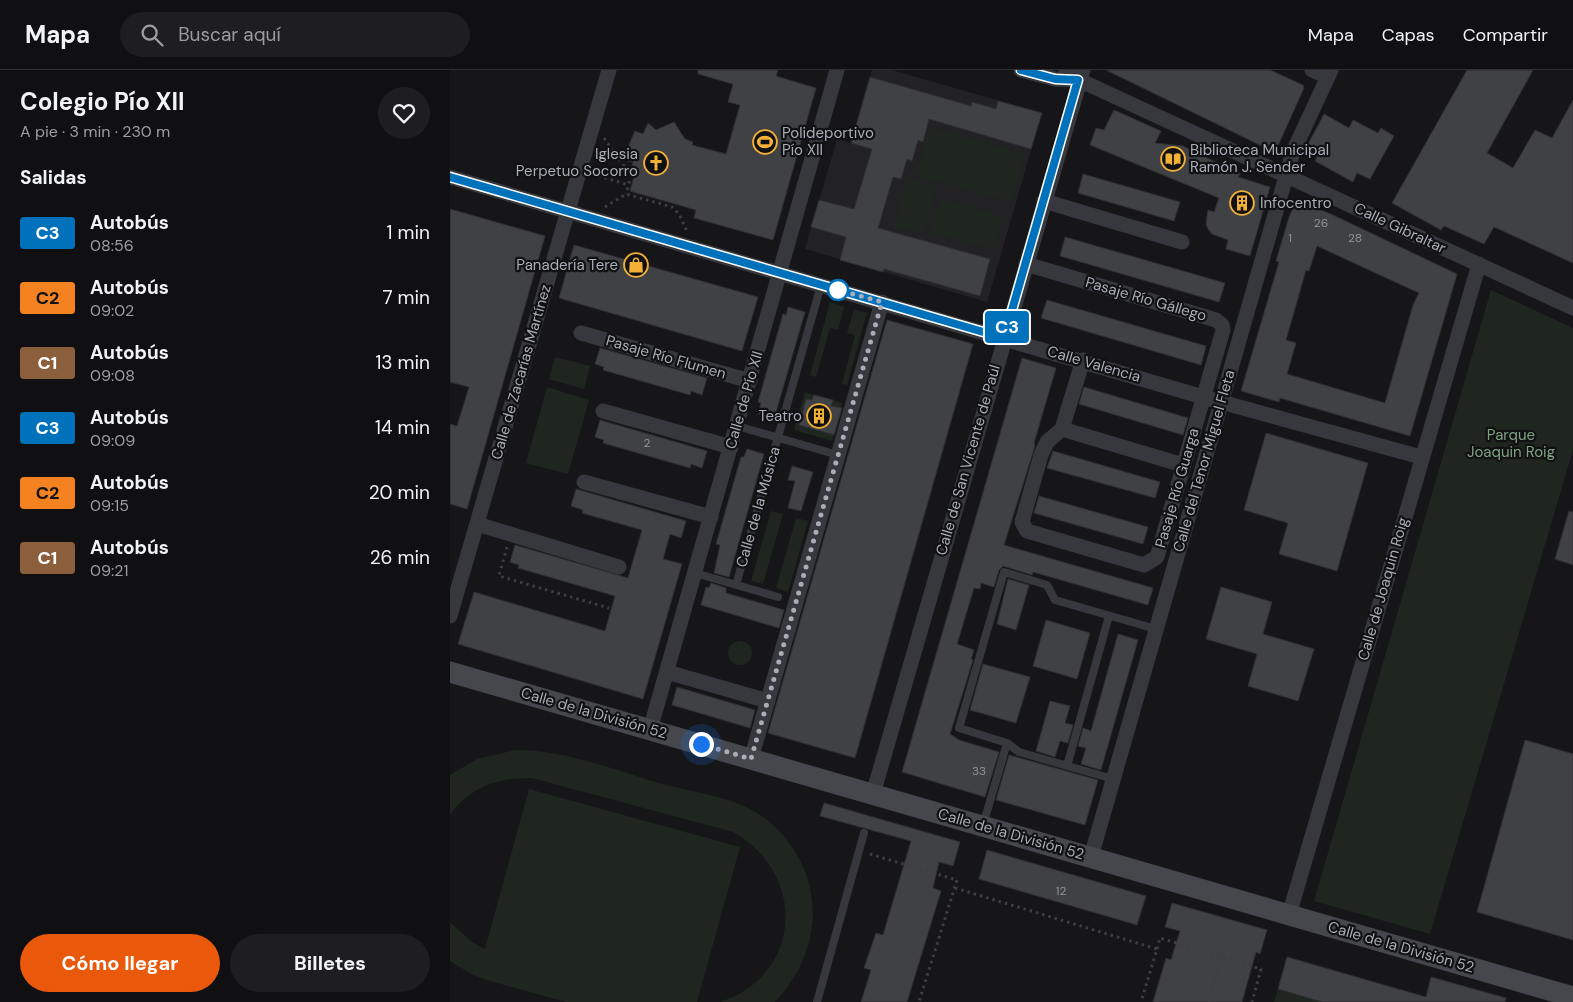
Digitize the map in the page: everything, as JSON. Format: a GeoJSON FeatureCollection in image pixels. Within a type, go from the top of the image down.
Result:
{"type":"FeatureCollection","features":[{"type":"Feature","properties":{"kind":"main road","name":"Calle de la División 52"},"geometry":{"type":"LineString","coordinates":[[450,672],[1573,997]]}},
{"type":"Feature","properties":{"kind":"street","name":"Calle de Zacarías Martínez"},"geometry":{"type":"LineString","coordinates":[[450,616],[609,70]]}},
{"type":"Feature","properties":{"kind":"street","name":"Calle de Pío XII"},"geometry":{"type":"LineString","coordinates":[[650,730],[837,70]]}},
{"type":"Feature","properties":{"kind":"street"},"geometry":{"type":"LineString","coordinates":[[1021,70],[1055,79],[1081,75]]}},
{"type":"Feature","properties":{"kind":"street","name":"Calle Gibraltar"},"geometry":{"type":"LineString","coordinates":[[1066,70],[1081,75],[1287,175],[1573,308]]}},
{"type":"Feature","properties":{"kind":"street"},"geometry":{"type":"LineString","coordinates":[[1312,70],[1330,74]]}},
{"type":"Feature","properties":{"kind":"street","name":"Calle del Tenor Miguel Fleta"},"geometry":{"type":"LineString","coordinates":[[1091,857],[1293,152],[1330,74]]}},
{"type":"Feature","properties":{"kind":"street","name":"Calle de San Vicente de Paúl"},"geometry":{"type":"LineString","coordinates":[[873,794],[1081,75]]}},
{"type":"Feature","properties":{"kind":"street","name":"Calle Valencia"},"geometry":{"type":"LineString","coordinates":[[450,177],[1083,360],[1203,397],[1421,457]]}},
{"type":"Feature","properties":{"kind":"street"},"geometry":{"type":"LineString","coordinates":[[1044,201],[1182,242]]}},
{"type":"Feature","properties":{"kind":"street","name":"Pasaje Río Gállego"},"geometry":{"type":"LineString","coordinates":[[1026,264],[1220,322],[1223,330],[1203,397]]}},
{"type":"Feature","properties":{"kind":"street","name":"Calle de Joaquin Roig"},"geometry":{"type":"LineString","coordinates":[[1289,915],[1478,264]]}},
{"type":"Feature","properties":{"kind":"street"},"geometry":{"type":"LineString","coordinates":[[751,759],[882,302]]}},
{"type":"Feature","properties":{"kind":"street","name":"Pasaje Río Flumen"},"geometry":{"type":"LineString","coordinates":[[581,333],[750,381]]}},
{"type":"Feature","properties":{"kind":"street","name":"Pasaje Río Guarga"},"geometry":{"type":"LineString","coordinates":[[1083,360],[1062,429],[1047,442],[1041,455],[1022,522],[1027,531],[1144,565],[1157,557],[1203,397]]}},
{"type":"Feature","properties":{"kind":"street"},"geometry":{"type":"LineString","coordinates":[[603,411],[731,447]]}},
{"type":"Feature","properties":{"kind":"street"},"geometry":{"type":"LineString","coordinates":[[1062,429],[1183,465]]}},
{"type":"Feature","properties":{"kind":"street"},"geometry":{"type":"LineString","coordinates":[[584,482],[711,517]]}},
{"type":"Feature","properties":{"kind":"street"},"geometry":{"type":"LineString","coordinates":[[477,524],[619,566]]}},
{"type":"Feature","properties":{"kind":"street"},"geometry":{"type":"LineString","coordinates":[[667,672],[768,700]]}},
{"type":"Feature","properties":{"kind":"lane","name":"Calle de la Música"},"geometry":{"type":"LineString","coordinates":[[736,585],[821,285]]}},
{"type":"Feature","properties":{"kind":"lane"},"geometry":{"type":"LineString","coordinates":[[737,426],[838,455]]}},
{"type":"Feature","properties":{"kind":"lane"},"geometry":{"type":"LineString","coordinates":[[1113,779],[1020,752],[1007,743],[958,728],[1004,572],[1047,586],[1055,600],[1156,629]]}},
{"type":"Feature","properties":{"kind":"lane"},"geometry":{"type":"LineString","coordinates":[[695,573],[778,597]]}},
{"type":"Feature","properties":{"kind":"lane"},"geometry":{"type":"LineString","coordinates":[[1067,766],[1109,616]]}},
{"type":"Feature","properties":{"kind":"lane"},"geometry":{"type":"LineString","coordinates":[[983,826],[1007,743]]}},
{"type":"Feature","properties":{"kind":"lane"},"geometry":{"type":"LineString","coordinates":[[817,1002],[864,833]]}},
{"type":"Feature","properties":{"kind":"path"},"geometry":{"type":"LineString","coordinates":[[599,142],[601,133],[631,176],[626,194],[600,210],[609,213]]}},
{"type":"Feature","properties":{"kind":"path"},"geometry":{"type":"LineString","coordinates":[[587,182],[592,166]]}},
{"type":"Feature","properties":{"kind":"path"},"geometry":{"type":"LineString","coordinates":[[589,174],[628,185]]}},
{"type":"Feature","properties":{"kind":"path"},"geometry":{"type":"LineString","coordinates":[[626,194],[676,209],[689,236],[680,233]]}},
{"type":"Feature","properties":{"kind":"path"},"geometry":{"type":"LineString","coordinates":[[510,534],[499,576],[609,608]]}},
{"type":"Feature","properties":{"kind":"path"},"geometry":{"type":"LineString","coordinates":[[860,850],[957,880],[919,1002]]}},
{"type":"Feature","properties":{"kind":"path"},"geometry":{"type":"LineString","coordinates":[[955,888],[1157,949]]}},
{"type":"Feature","properties":{"kind":"path"},"geometry":{"type":"LineString","coordinates":[[1142,1002],[1160,938],[1261,969],[1252,1002]]}},
{"type":"Feature","properties":{"kind":"path"},"geometry":{"type":"LineString","coordinates":[[1208,1002],[1221,957]]}},
{"type":"Feature","properties":{"kind":"shaded area"},"geometry":{"type":"Polygon","coordinates":[[[872,70],[892,70],[1042,113],[987,302],[805,249],[837,139],[851,143],[872,70]]]}},
{"type":"Feature","properties":{"kind":"green space"},"geometry":{"type":"Polygon","coordinates":[[[930,127],[1025,154],[1011,202],[916,175],[930,127]]]}},
{"type":"Feature","properties":{"kind":"green space"},"geometry":{"type":"Polygon","coordinates":[[[908,178],[937,187],[923,234],[894,226],[908,178]]]}},
{"type":"Feature","properties":{"kind":"green space"},"geometry":{"type":"Polygon","coordinates":[[[941,199],[1003,216],[993,250],[931,232],[941,199]]]}},
{"type":"Feature","properties":{"kind":"green space","name":"Parque Joaquin Roig"},"geometry":{"type":"Polygon","coordinates":[[[1491,290],[1573,328],[1573,450],[1430,934],[1314,901],[1491,290]]]}},
{"type":"Feature","properties":{"kind":"green space"},"geometry":{"type":"Polygon","coordinates":[[[830,302],[844,307],[838,330],[830,328],[816,377],[810,375],[830,302]]]}},
{"type":"Feature","properties":{"kind":"green space"},"geometry":{"type":"Polygon","coordinates":[[[854,309],[867,313],[847,385],[842,384],[855,335],[847,333],[854,309]]]}},
{"type":"Feature","properties":{"kind":"green space"},"geometry":{"type":"Polygon","coordinates":[[[555,357],[590,366],[584,389],[549,379],[555,357]]]}},
{"type":"Feature","properties":{"kind":"green space"},"geometry":{"type":"Polygon","coordinates":[[[547,387],[589,400],[568,474],[526,463],[547,387]]]}},
{"type":"Feature","properties":{"kind":"green space"},"geometry":{"type":"Polygon","coordinates":[[[805,392],[814,395],[812,400],[806,399],[799,425],[831,434],[838,408],[832,406],[833,400],[842,403],[832,441],[794,430],[805,392]]]}},
{"type":"Feature","properties":{"kind":"green space"},"geometry":{"type":"Polygon","coordinates":[[[771,511],[783,514],[763,584],[751,581],[771,511]]]}},
{"type":"Feature","properties":{"kind":"green space"},"geometry":{"type":"Polygon","coordinates":[[[796,518],[808,521],[788,592],[776,588],[796,518]]]}},
{"type":"Feature","properties":{"kind":"green space"},"geometry":{"type":"Polygon","coordinates":[[[735,641],[745,641],[752,648],[752,658],[745,665],[735,665],[728,658],[728,648],[735,641]]]}},
{"type":"Feature","properties":{"kind":"green space"},"geometry":{"type":"Polygon","coordinates":[[[515,750],[572,757],[666,785],[729,800],[763,817],[784,836],[799,858],[808,882],[812,906],[811,932],[804,956],[792,980],[775,1002],[720,1002],[747,989],[767,970],[780,947],[785,922],[783,897],[774,872],[757,850],[733,832],[532,778],[508,779],[486,786],[466,797],[450,815],[450,775],[477,759],[515,750]]]}},
{"type":"Feature","properties":{"kind":"green space"},"geometry":{"type":"Polygon","coordinates":[[[529,789],[740,847],[697,1002],[566,1002],[473,975],[450,961],[450,922],[472,942],[485,949],[529,789]]]}},
{"type":"Feature","properties":{"kind":"green space"},"geometry":{"type":"Polygon","coordinates":[[[1278,989],[1322,1002],[1274,1002],[1278,989]]]}},
{"type":"Feature","properties":{"kind":"building"},"geometry":{"type":"Polygon","coordinates":[[[698,70],[778,70],[776,76],[816,88],[773,240],[694,218],[696,210],[630,191],[635,173],[631,172],[633,162],[627,161],[628,147],[635,131],[643,134],[648,123],[656,130],[674,122],[685,139],[693,142],[692,145],[726,154],[740,105],[728,102],[733,84],[698,74],[698,70]]]}},
{"type":"Feature","properties":{"kind":"building"},"geometry":{"type":"Polygon","coordinates":[[[1106,70],[1270,70],[1303,85],[1304,88],[1277,148],[1274,147],[1272,151],[1106,70]]]}},
{"type":"Feature","properties":{"kind":"building"},"geometry":{"type":"Polygon","coordinates":[[[1467,70],[1533,70],[1487,153],[1513,168],[1535,130],[1552,138],[1573,100],[1573,263],[1494,227],[1484,244],[1444,226],[1441,230],[1392,203],[1467,70]]]}},
{"type":"Feature","properties":{"kind":"building"},"geometry":{"type":"Polygon","coordinates":[[[870,77],[971,106],[972,102],[996,109],[998,101],[1042,113],[1031,149],[929,119],[923,142],[918,140],[912,161],[907,159],[901,179],[893,177],[878,228],[990,259],[980,296],[884,269],[883,272],[840,260],[846,237],[811,227],[819,200],[854,209],[872,149],[851,143],[870,77]]]}},
{"type":"Feature","properties":{"kind":"building","name":"Infocentro"},"geometry":{"type":"Polygon","coordinates":[[[1114,110],[1161,131],[1155,143],[1183,146],[1240,174],[1238,177],[1270,187],[1250,256],[1226,249],[1228,240],[1212,234],[1208,229],[1206,224],[1208,210],[1214,212],[1219,198],[1090,145],[1096,128],[1104,130],[1114,110]]]}},
{"type":"Feature","properties":{"kind":"building"},"geometry":{"type":"Polygon","coordinates":[[[1324,114],[1349,128],[1353,120],[1378,133],[1381,128],[1394,136],[1370,179],[1357,173],[1353,182],[1315,161],[1319,153],[1307,146],[1324,114]]]}},
{"type":"Feature","properties":{"kind":"building"},"geometry":{"type":"Polygon","coordinates":[[[1083,174],[1180,202],[1174,221],[1078,193],[1083,174]]]}},
{"type":"Feature","properties":{"kind":"building"},"geometry":{"type":"Polygon","coordinates":[[[1297,200],[1457,274],[1410,436],[1280,398],[1279,402],[1241,391],[1279,262],[1276,261],[1289,217],[1297,200]],[[1317,246],[1309,271],[1306,270],[1286,340],[1296,343],[1287,374],[1385,403],[1413,305],[1419,293],[1317,246]]]}},
{"type":"Feature","properties":{"kind":"building"},"geometry":{"type":"Polygon","coordinates":[[[450,209],[545,236],[467,509],[450,504],[450,424],[457,426],[469,387],[450,382],[450,209]]]}},
{"type":"Feature","properties":{"kind":"building"},"geometry":{"type":"Polygon","coordinates":[[[1065,237],[1225,283],[1219,302],[1060,256],[1065,237]]]}},
{"type":"Feature","properties":{"kind":"building"},"geometry":{"type":"Polygon","coordinates":[[[574,245],[758,297],[742,351],[559,298],[574,245]]]}},
{"type":"Feature","properties":{"kind":"building"},"geometry":{"type":"Polygon","coordinates":[[[1047,300],[1206,346],[1201,365],[1041,318],[1047,300]]]}},
{"type":"Feature","properties":{"kind":"building"},"geometry":{"type":"Polygon","coordinates":[[[788,307],[805,312],[774,419],[758,414],[761,403],[758,402],[783,314],[786,315],[788,307]]]}},
{"type":"Feature","properties":{"kind":"building"},"geometry":{"type":"Polygon","coordinates":[[[887,320],[973,344],[855,758],[768,733],[887,320]]]}},
{"type":"Feature","properties":{"kind":"building"},"geometry":{"type":"Polygon","coordinates":[[[600,348],[707,378],[702,395],[691,391],[690,395],[603,370],[604,367],[595,364],[600,348]]]}},
{"type":"Feature","properties":{"kind":"building"},"geometry":{"type":"Polygon","coordinates":[[[1022,358],[1056,368],[1034,443],[1035,446],[1004,545],[1153,588],[1148,605],[1033,572],[1032,575],[1003,566],[999,570],[994,587],[981,583],[980,589],[974,588],[957,644],[974,650],[971,659],[973,660],[950,734],[959,740],[999,752],[985,797],[902,772],[1022,358]]]}},
{"type":"Feature","properties":{"kind":"building"},"geometry":{"type":"Polygon","coordinates":[[[1084,387],[1188,418],[1183,435],[1079,404],[1084,387]]]}},
{"type":"Feature","properties":{"kind":"building","name":"Teatro"},"geometry":{"type":"Polygon","coordinates":[[[814,395],[833,400],[831,406],[842,408],[834,435],[799,425],[806,399],[812,400],[814,395]]]}},
{"type":"Feature","properties":{"kind":"building"},"geometry":{"type":"Polygon","coordinates":[[[600,420],[707,451],[702,468],[691,464],[690,468],[603,443],[604,440],[595,437],[600,420]]]}},
{"type":"Feature","properties":{"kind":"building"},"geometry":{"type":"Polygon","coordinates":[[[1266,433],[1368,463],[1337,571],[1279,554],[1288,523],[1244,510],[1266,433]]]}},
{"type":"Feature","properties":{"kind":"building"},"geometry":{"type":"Polygon","coordinates":[[[747,449],[764,454],[729,577],[714,573],[720,545],[716,544],[741,457],[744,457],[747,449]]]}},
{"type":"Feature","properties":{"kind":"building"},"geometry":{"type":"Polygon","coordinates":[[[1053,451],[1160,482],[1155,498],[1047,468],[1053,451]]]}},
{"type":"Feature","properties":{"kind":"building"},"geometry":{"type":"Polygon","coordinates":[[[792,466],[813,472],[801,511],[788,508],[795,481],[788,480],[792,466]]]}},
{"type":"Feature","properties":{"kind":"building"},"geometry":{"type":"Polygon","coordinates":[[[576,489],[686,521],[681,538],[670,534],[663,559],[682,564],[643,699],[458,644],[474,592],[605,631],[615,596],[518,568],[519,565],[510,562],[515,545],[628,578],[642,530],[582,513],[583,510],[571,506],[576,489]]]}},
{"type":"Feature","properties":{"kind":"building"},"geometry":{"type":"Polygon","coordinates":[[[1039,496],[1148,527],[1143,544],[1034,513],[1039,496]]]}},
{"type":"Feature","properties":{"kind":"building"},"geometry":{"type":"Polygon","coordinates":[[[1569,511],[1573,512],[1573,565],[1555,559],[1569,511]]]}},
{"type":"Feature","properties":{"kind":"building"},"geometry":{"type":"Polygon","coordinates":[[[1008,579],[1029,585],[1016,630],[997,624],[1008,579]]]}},
{"type":"Feature","properties":{"kind":"building"},"geometry":{"type":"Polygon","coordinates":[[[711,583],[726,588],[726,593],[784,610],[779,628],[701,605],[706,587],[709,588],[711,583]]]}},
{"type":"Feature","properties":{"kind":"building"},"geometry":{"type":"Polygon","coordinates":[[[1221,587],[1272,602],[1263,634],[1314,649],[1298,701],[1248,686],[1257,654],[1206,639],[1221,587]]]}},
{"type":"Feature","properties":{"kind":"building"},"geometry":{"type":"Polygon","coordinates":[[[1046,620],[1090,633],[1077,679],[1033,666],[1046,620]]]}},
{"type":"Feature","properties":{"kind":"building"},"geometry":{"type":"Polygon","coordinates":[[[1118,634],[1138,640],[1101,770],[1081,764],[1086,748],[1078,746],[1083,728],[1091,731],[1118,634]]]}},
{"type":"Feature","properties":{"kind":"building"},"geometry":{"type":"Polygon","coordinates":[[[983,664],[1030,677],[1016,723],[970,710],[983,664]]]}},
{"type":"Feature","properties":{"kind":"building"},"geometry":{"type":"Polygon","coordinates":[[[677,687],[755,710],[750,728],[672,705],[677,687]]]}},
{"type":"Feature","properties":{"kind":"building"},"geometry":{"type":"Polygon","coordinates":[[[1050,701],[1070,706],[1065,723],[1073,725],[1068,743],[1060,741],[1055,757],[1036,751],[1050,701]]]}},
{"type":"Feature","properties":{"kind":"building"},"geometry":{"type":"Polygon","coordinates":[[[1525,740],[1573,754],[1573,940],[1477,912],[1525,740]]]}},
{"type":"Feature","properties":{"kind":"building"},"geometry":{"type":"Polygon","coordinates":[[[1009,755],[1098,780],[1085,825],[996,800],[1009,755]]]}},
{"type":"Feature","properties":{"kind":"building"},"geometry":{"type":"Polygon","coordinates":[[[824,803],[960,842],[953,866],[939,862],[933,888],[941,891],[907,1002],[861,1002],[871,970],[864,968],[876,933],[883,935],[911,841],[820,816],[824,803]]]}},
{"type":"Feature","properties":{"kind":"building"},"geometry":{"type":"Polygon","coordinates":[[[987,850],[1146,896],[1137,925],[979,879],[987,850]]]}},
{"type":"Feature","properties":{"kind":"building"},"geometry":{"type":"Polygon","coordinates":[[[1172,903],[1267,930],[1260,954],[1256,952],[1242,1002],[1153,1002],[1166,958],[1171,960],[1180,931],[1165,927],[1172,903]]]}},
{"type":"Feature","properties":{"kind":"building"},"geometry":{"type":"Polygon","coordinates":[[[1287,957],[1426,997],[1431,977],[1506,998],[1505,1002],[1322,1002],[1278,989],[1287,957]]]}},
{"type":"Feature","properties":{"kind":"bus line","name":"C3"},"geometry":{"type":"LineString","coordinates":[[450,177],[1004,338],[1078,80],[1055,79],[1021,70]]}},
{"type":"Feature","properties":{"kind":"place","name":"Polideportivo Pío XII"},"geometry":{"type":"Point","coordinates":[765,142]}},
{"type":"Feature","properties":{"kind":"place","name":"Biblioteca Municipal Ramón J. Sender"},"geometry":{"type":"Point","coordinates":[1173,159]}},
{"type":"Feature","properties":{"kind":"place","name":"Iglesia Perpetuo Socorro"},"geometry":{"type":"Point","coordinates":[656,163]}},
{"type":"Feature","properties":{"kind":"place","name":"Infocentro"},"geometry":{"type":"Point","coordinates":[1242,203]}},
{"type":"Feature","properties":{"kind":"place","name":"Panadería Tere"},"geometry":{"type":"Point","coordinates":[636,265]}},
{"type":"Feature","properties":{"kind":"place","name":"Teatro"},"geometry":{"type":"Point","coordinates":[819,416]}},
{"type":"Feature","properties":{"kind":"route"},"geometry":{"type":"LineString","coordinates":[[701,744],[751,759],[882,302],[838,290]]}}]}
